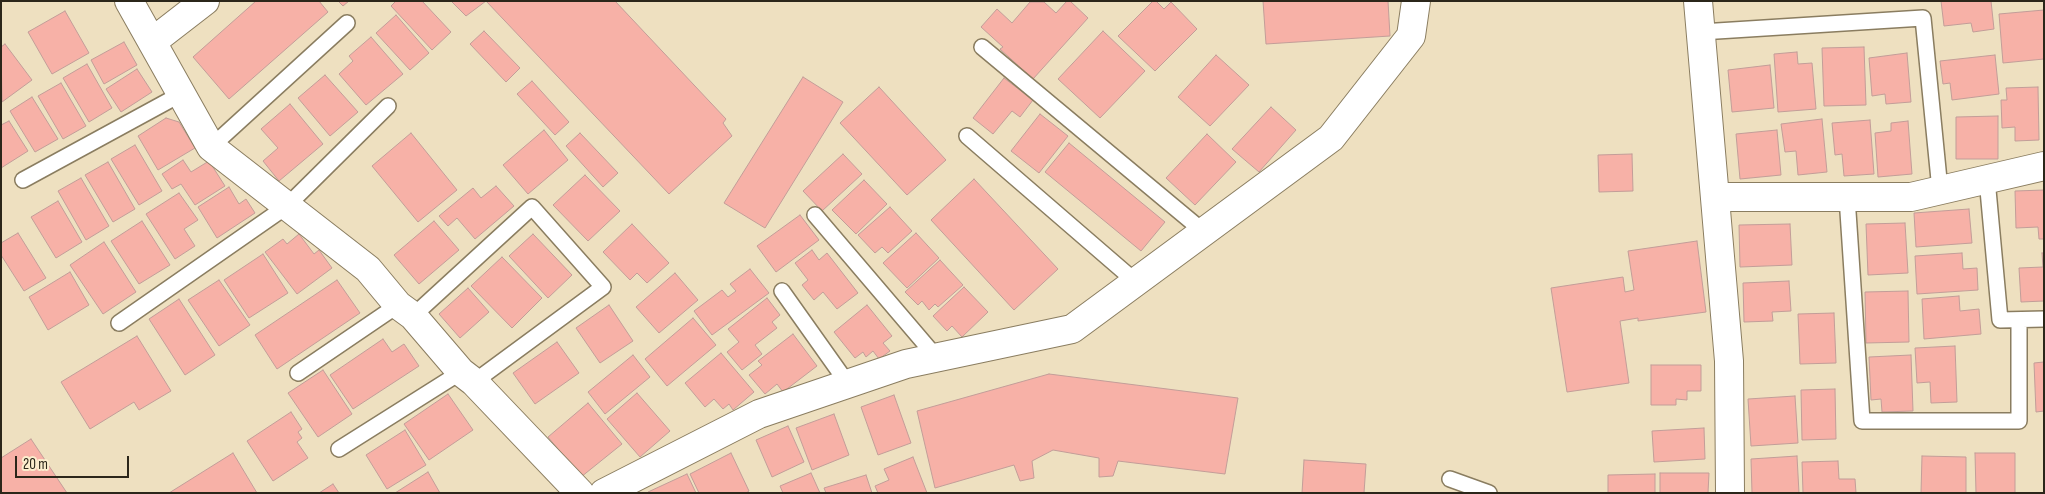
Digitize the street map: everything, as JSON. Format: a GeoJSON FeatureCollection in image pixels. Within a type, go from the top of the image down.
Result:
{"type":"FeatureCollection","features":[{"type":"Feature","properties":{"kind":"street"},"geometry":{"type":"LineString","coordinates":[[129,1],[211,146],[368,270],[467,377],[580,493]]}},
{"type":"Feature","properties":{"kind":"street"},"geometry":{"type":"LineString","coordinates":[[152,42],[205,1]]}},
{"type":"Feature","properties":{"kind":"street"},"geometry":{"type":"LineString","coordinates":[[604,493],[759,414],[906,364],[1072,329],[1330,138],[1411,36],[1416,1]]}},
{"type":"Feature","properties":{"kind":"street"},"geometry":{"type":"LineString","coordinates":[[1698,1],[1729,361],[1730,493]]}},
{"type":"Feature","properties":{"kind":"street"},"geometry":{"type":"LineString","coordinates":[[1715,197],[1911,197],[2044,166]]}},
{"type":"Feature","properties":{"kind":"lane"},"geometry":{"type":"LineString","coordinates":[[1701,32],[1923,18],[1940,190]]}},
{"type":"Feature","properties":{"kind":"lane"},"geometry":{"type":"LineString","coordinates":[[211,146],[347,23]]}},
{"type":"Feature","properties":{"kind":"lane"},"geometry":{"type":"LineString","coordinates":[[982,47],[1204,232]]}},
{"type":"Feature","properties":{"kind":"lane"},"geometry":{"type":"LineString","coordinates":[[23,180],[181,94]]}},
{"type":"Feature","properties":{"kind":"lane"},"geometry":{"type":"LineString","coordinates":[[119,323],[287,206],[388,106]]}},
{"type":"Feature","properties":{"kind":"lane"},"geometry":{"type":"LineString","coordinates":[[967,136],[1136,282]]}},
{"type":"Feature","properties":{"kind":"lane"},"geometry":{"type":"LineString","coordinates":[[1987,179],[2000,320],[2044,319]]}},
{"type":"Feature","properties":{"kind":"lane"},"geometry":{"type":"LineString","coordinates":[[1847,197],[1862,421],[2019,421],[2019,320]]}},
{"type":"Feature","properties":{"kind":"lane"},"geometry":{"type":"LineString","coordinates":[[298,372],[406,310],[532,207],[604,287],[467,377],[339,449]]}},
{"type":"Feature","properties":{"kind":"lane"},"geometry":{"type":"LineString","coordinates":[[815,215],[937,358]]}},
{"type":"Feature","properties":{"kind":"lane"},"geometry":{"type":"LineString","coordinates":[[782,291],[848,384]]}},
{"type":"Feature","properties":{"kind":"lane"},"geometry":{"type":"LineString","coordinates":[[1450,479],[1489,493]]}},
{"type":"Feature","properties":{"kind":"building"},"geometry":{"type":"Polygon","coordinates":[[[256,1],[319,1],[328,12],[229,99],[193,57],[256,1]]]}},
{"type":"Feature","properties":{"kind":"building"},"geometry":{"type":"Polygon","coordinates":[[[338,1],[349,1],[343,6],[338,1]]]}},
{"type":"Feature","properties":{"kind":"building"},"geometry":{"type":"Polygon","coordinates":[[[396,1],[422,1],[451,32],[432,50],[391,6],[396,1]]]}},
{"type":"Feature","properties":{"kind":"building"},"geometry":{"type":"Polygon","coordinates":[[[451,1],[486,1],[466,16],[451,1]]]}},
{"type":"Feature","properties":{"kind":"building"},"geometry":{"type":"Polygon","coordinates":[[[486,1],[615,1],[726,119],[723,123],[732,136],[669,194],[486,1]]]}},
{"type":"Feature","properties":{"kind":"building"},"geometry":{"type":"Polygon","coordinates":[[[1067,1],[1070,1],[1088,18],[1033,79],[1000,49],[1003,47],[981,27],[997,9],[1012,23],[1030,2],[1044,2],[1056,13],[1067,1]]]}},
{"type":"Feature","properties":{"kind":"building"},"geometry":{"type":"Polygon","coordinates":[[[1153,1],[1156,1],[1164,9],[1171,2],[1197,29],[1155,71],[1118,36],[1153,1]]]}},
{"type":"Feature","properties":{"kind":"building"},"geometry":{"type":"Polygon","coordinates":[[[1263,1],[1388,1],[1390,36],[1266,44],[1263,1]]]}},
{"type":"Feature","properties":{"kind":"building"},"geometry":{"type":"Polygon","coordinates":[[[1941,1],[1991,1],[1994,29],[1973,32],[1971,23],[1944,26],[1941,1]]]}},
{"type":"Feature","properties":{"kind":"building"},"geometry":{"type":"Polygon","coordinates":[[[2044,10],[2044,59],[2003,63],[1999,14],[2044,10]]]}},
{"type":"Feature","properties":{"kind":"building"},"geometry":{"type":"Polygon","coordinates":[[[65,11],[89,53],[52,74],[28,32],[65,11]]]}},
{"type":"Feature","properties":{"kind":"building"},"geometry":{"type":"Polygon","coordinates":[[[396,15],[429,53],[410,70],[376,33],[396,15]]]}},
{"type":"Feature","properties":{"kind":"building"},"geometry":{"type":"Polygon","coordinates":[[[484,31],[520,68],[506,82],[470,44],[484,31]]]}},
{"type":"Feature","properties":{"kind":"building"},"geometry":{"type":"Polygon","coordinates":[[[1103,31],[1145,71],[1100,118],[1058,79],[1103,31]]]}},
{"type":"Feature","properties":{"kind":"building"},"geometry":{"type":"Polygon","coordinates":[[[371,37],[403,74],[366,105],[339,74],[353,61],[349,56],[371,37]]]}},
{"type":"Feature","properties":{"kind":"building"},"geometry":{"type":"Polygon","coordinates":[[[124,42],[137,65],[104,84],[91,60],[124,42]]]}},
{"type":"Feature","properties":{"kind":"building"},"geometry":{"type":"Polygon","coordinates":[[[5,44],[32,80],[2,102],[1,47],[5,44]]]}},
{"type":"Feature","properties":{"kind":"building"},"geometry":{"type":"Polygon","coordinates":[[[1864,47],[1866,105],[1824,106],[1822,48],[1864,47]]]}},
{"type":"Feature","properties":{"kind":"building"},"geometry":{"type":"Polygon","coordinates":[[[1797,52],[1798,64],[1812,63],[1816,109],[1778,112],[1774,54],[1797,52]]]}},
{"type":"Feature","properties":{"kind":"building"},"geometry":{"type":"Polygon","coordinates":[[[1907,53],[1911,102],[1886,104],[1885,94],[1872,96],[1869,58],[1907,53]]]}},
{"type":"Feature","properties":{"kind":"building"},"geometry":{"type":"Polygon","coordinates":[[[1216,55],[1249,85],[1210,126],[1178,97],[1216,55]]]}},
{"type":"Feature","properties":{"kind":"building"},"geometry":{"type":"Polygon","coordinates":[[[1995,55],[1999,94],[1952,100],[1950,83],[1943,84],[1940,61],[1995,55]]]}},
{"type":"Feature","properties":{"kind":"building"},"geometry":{"type":"Polygon","coordinates":[[[87,64],[112,108],[89,122],[63,78],[87,64]]]}},
{"type":"Feature","properties":{"kind":"building"},"geometry":{"type":"Polygon","coordinates":[[[1770,65],[1774,108],[1732,112],[1728,70],[1770,65]]]}},
{"type":"Feature","properties":{"kind":"building"},"geometry":{"type":"Polygon","coordinates":[[[137,69],[152,92],[121,112],[106,89],[137,69]]]}},
{"type":"Feature","properties":{"kind":"building"},"geometry":{"type":"Polygon","coordinates":[[[325,75],[358,112],[330,136],[298,98],[325,75]]]}},
{"type":"Feature","properties":{"kind":"building"},"geometry":{"type":"Polygon","coordinates":[[[803,77],[843,102],[765,228],[724,203],[803,77]]]}},
{"type":"Feature","properties":{"kind":"building"},"geometry":{"type":"Polygon","coordinates":[[[1004,78],[1033,100],[1020,117],[1012,111],[993,134],[973,118],[1004,78]]]}},
{"type":"Feature","properties":{"kind":"building"},"geometry":{"type":"Polygon","coordinates":[[[532,81],[569,122],[555,135],[517,94],[532,81]]]}},
{"type":"Feature","properties":{"kind":"building"},"geometry":{"type":"Polygon","coordinates":[[[61,83],[86,126],[63,139],[38,96],[61,83]]]}},
{"type":"Feature","properties":{"kind":"building"},"geometry":{"type":"Polygon","coordinates":[[[879,87],[946,160],[907,195],[840,123],[879,87]]]}},
{"type":"Feature","properties":{"kind":"building"},"geometry":{"type":"Polygon","coordinates":[[[2038,87],[2039,140],[2015,141],[2015,127],[2002,128],[2001,100],[2007,100],[2006,88],[2038,87]]]}},
{"type":"Feature","properties":{"kind":"building"},"geometry":{"type":"Polygon","coordinates":[[[32,97],[58,139],[35,152],[10,111],[32,97]]]}},
{"type":"Feature","properties":{"kind":"building"},"geometry":{"type":"Polygon","coordinates":[[[290,104],[323,144],[279,181],[263,161],[278,148],[261,129],[290,104]]]}},
{"type":"Feature","properties":{"kind":"building"},"geometry":{"type":"Polygon","coordinates":[[[1271,107],[1296,130],[1259,172],[1232,149],[1271,107]]]}},
{"type":"Feature","properties":{"kind":"building"},"geometry":{"type":"Polygon","coordinates":[[[1040,114],[1068,136],[1039,173],[1011,151],[1040,114]]]}},
{"type":"Feature","properties":{"kind":"building"},"geometry":{"type":"Polygon","coordinates":[[[1998,116],[1998,159],[1956,159],[1956,117],[1998,116]]]}},
{"type":"Feature","properties":{"kind":"building"},"geometry":{"type":"Polygon","coordinates":[[[166,118],[179,122],[195,148],[158,170],[138,136],[166,118]]]}},
{"type":"Feature","properties":{"kind":"building"},"geometry":{"type":"Polygon","coordinates":[[[1822,119],[1827,172],[1798,175],[1796,151],[1785,152],[1781,124],[1822,119]]]}},
{"type":"Feature","properties":{"kind":"building"},"geometry":{"type":"Polygon","coordinates":[[[1870,120],[1874,174],[1844,176],[1842,154],[1835,155],[1832,123],[1870,120]]]}},
{"type":"Feature","properties":{"kind":"building"},"geometry":{"type":"Polygon","coordinates":[[[9,121],[28,151],[1,168],[1,125],[9,121]]]}},
{"type":"Feature","properties":{"kind":"building"},"geometry":{"type":"Polygon","coordinates":[[[1908,121],[1912,174],[1878,177],[1875,133],[1891,131],[1891,123],[1908,121]]]}},
{"type":"Feature","properties":{"kind":"building"},"geometry":{"type":"Polygon","coordinates":[[[544,130],[568,160],[528,194],[503,165],[544,130]]]}},
{"type":"Feature","properties":{"kind":"building"},"geometry":{"type":"Polygon","coordinates":[[[1777,130],[1781,175],[1740,179],[1736,134],[1777,130]]]}},
{"type":"Feature","properties":{"kind":"building"},"geometry":{"type":"Polygon","coordinates":[[[411,133],[457,190],[418,222],[372,166],[411,133]]]}},
{"type":"Feature","properties":{"kind":"building"},"geometry":{"type":"Polygon","coordinates":[[[580,133],[618,173],[603,187],[566,146],[580,133]]]}},
{"type":"Feature","properties":{"kind":"building"},"geometry":{"type":"Polygon","coordinates":[[[1207,134],[1236,162],[1195,205],[1166,178],[1207,134]]]}},
{"type":"Feature","properties":{"kind":"building"},"geometry":{"type":"Polygon","coordinates":[[[1069,143],[1165,222],[1141,251],[1045,172],[1069,143]]]}},
{"type":"Feature","properties":{"kind":"building"},"geometry":{"type":"Polygon","coordinates":[[[135,145],[162,191],[139,205],[111,159],[135,145]]]}},
{"type":"Feature","properties":{"kind":"building"},"geometry":{"type":"Polygon","coordinates":[[[843,154],[862,174],[822,211],[803,191],[843,154]]]}},
{"type":"Feature","properties":{"kind":"building"},"geometry":{"type":"Polygon","coordinates":[[[1632,154],[1633,191],[1599,192],[1598,155],[1632,154]]]}},
{"type":"Feature","properties":{"kind":"building"},"geometry":{"type":"Polygon","coordinates":[[[183,160],[191,172],[209,161],[225,186],[195,205],[181,184],[172,189],[162,174],[183,160]]]}},
{"type":"Feature","properties":{"kind":"building"},"geometry":{"type":"Polygon","coordinates":[[[108,162],[135,209],[113,222],[85,175],[108,162]]]}},
{"type":"Feature","properties":{"kind":"building"},"geometry":{"type":"Polygon","coordinates":[[[585,175],[620,211],[588,241],[553,205],[585,175]]]}},
{"type":"Feature","properties":{"kind":"building"},"geometry":{"type":"Polygon","coordinates":[[[81,178],[109,226],[86,240],[58,191],[81,178]]]}},
{"type":"Feature","properties":{"kind":"building"},"geometry":{"type":"Polygon","coordinates":[[[974,179],[1058,269],[1014,310],[931,220],[974,179]]]}},
{"type":"Feature","properties":{"kind":"building"},"geometry":{"type":"Polygon","coordinates":[[[864,180],[887,204],[856,234],[832,210],[864,180]]]}},
{"type":"Feature","properties":{"kind":"building"},"geometry":{"type":"Polygon","coordinates":[[[496,186],[514,206],[475,239],[457,218],[448,226],[439,216],[473,188],[481,198],[496,186]]]}},
{"type":"Feature","properties":{"kind":"building"},"geometry":{"type":"Polygon","coordinates":[[[229,187],[239,204],[246,199],[255,213],[217,238],[198,207],[229,187]]]}},
{"type":"Feature","properties":{"kind":"building"},"geometry":{"type":"Polygon","coordinates":[[[2044,190],[2044,239],[2039,239],[2038,227],[2016,228],[2015,191],[2044,190]]]}},
{"type":"Feature","properties":{"kind":"building"},"geometry":{"type":"Polygon","coordinates":[[[179,193],[198,220],[184,229],[195,246],[175,259],[146,214],[179,193]]]}},
{"type":"Feature","properties":{"kind":"building"},"geometry":{"type":"Polygon","coordinates":[[[58,201],[82,242],[56,258],[31,217],[58,201]]]}},
{"type":"Feature","properties":{"kind":"building"},"geometry":{"type":"Polygon","coordinates":[[[890,207],[912,231],[888,253],[882,247],[875,253],[858,235],[890,207]]]}},
{"type":"Feature","properties":{"kind":"building"},"geometry":{"type":"Polygon","coordinates":[[[1969,209],[1972,243],[1916,247],[1914,213],[1969,209]]]}},
{"type":"Feature","properties":{"kind":"building"},"geometry":{"type":"Polygon","coordinates":[[[800,215],[819,240],[776,272],[757,246],[800,215]]]}},
{"type":"Feature","properties":{"kind":"building"},"geometry":{"type":"Polygon","coordinates":[[[142,221],[170,265],[139,284],[111,241],[142,221]]]}},
{"type":"Feature","properties":{"kind":"building"},"geometry":{"type":"Polygon","coordinates":[[[434,221],[459,250],[419,284],[394,255],[434,221]]]}},
{"type":"Feature","properties":{"kind":"building"},"geometry":{"type":"Polygon","coordinates":[[[1905,223],[1908,273],[1868,275],[1866,224],[1905,223]]]}},
{"type":"Feature","properties":{"kind":"building"},"geometry":{"type":"Polygon","coordinates":[[[632,224],[669,263],[647,283],[637,273],[630,280],[603,252],[632,224]]]}},
{"type":"Feature","properties":{"kind":"building"},"geometry":{"type":"Polygon","coordinates":[[[1790,224],[1792,265],[1740,267],[1739,225],[1790,224]]]}},
{"type":"Feature","properties":{"kind":"building"},"geometry":{"type":"Polygon","coordinates":[[[18,233],[46,278],[24,291],[1,255],[1,243],[18,233]]]}},
{"type":"Feature","properties":{"kind":"building"},"geometry":{"type":"Polygon","coordinates":[[[916,233],[939,258],[907,288],[883,263],[916,233]]]}},
{"type":"Feature","properties":{"kind":"building"},"geometry":{"type":"Polygon","coordinates":[[[299,234],[314,254],[319,250],[332,268],[297,294],[265,252],[283,239],[287,244],[299,234]]]}},
{"type":"Feature","properties":{"kind":"building"},"geometry":{"type":"Polygon","coordinates":[[[533,234],[572,275],[548,298],[509,256],[533,234]]]}},
{"type":"Feature","properties":{"kind":"building"},"geometry":{"type":"Polygon","coordinates":[[[1697,241],[1706,312],[1638,321],[1638,318],[1620,321],[1629,383],[1567,392],[1551,288],[1623,277],[1625,292],[1634,290],[1628,251],[1697,241]]]}},
{"type":"Feature","properties":{"kind":"building"},"geometry":{"type":"Polygon","coordinates":[[[104,242],[136,292],[103,314],[70,265],[104,242]]]}},
{"type":"Feature","properties":{"kind":"building"},"geometry":{"type":"Polygon","coordinates":[[[812,250],[819,260],[827,253],[858,293],[837,309],[823,292],[814,300],[802,285],[808,280],[795,263],[812,250]]]}},
{"type":"Feature","properties":{"kind":"building"},"geometry":{"type":"Polygon","coordinates":[[[1962,253],[1963,269],[1977,268],[1978,290],[1917,294],[1915,256],[1962,253]]]}},
{"type":"Feature","properties":{"kind":"building"},"geometry":{"type":"Polygon","coordinates":[[[2042,253],[2044,253],[2044,301],[2021,302],[2019,268],[2043,267],[2042,253]]]}},
{"type":"Feature","properties":{"kind":"building"},"geometry":{"type":"Polygon","coordinates":[[[263,254],[288,293],[249,318],[224,280],[263,254]]]}},
{"type":"Feature","properties":{"kind":"building"},"geometry":{"type":"Polygon","coordinates":[[[502,257],[542,298],[512,328],[471,286],[502,257]]]}},
{"type":"Feature","properties":{"kind":"building"},"geometry":{"type":"Polygon","coordinates":[[[940,260],[963,285],[938,307],[935,304],[929,310],[922,301],[918,305],[905,292],[940,260]]]}},
{"type":"Feature","properties":{"kind":"building"},"geometry":{"type":"Polygon","coordinates":[[[750,269],[769,293],[712,335],[694,311],[722,290],[728,297],[736,291],[730,284],[750,269]]]}},
{"type":"Feature","properties":{"kind":"building"},"geometry":{"type":"Polygon","coordinates":[[[70,272],[89,305],[48,330],[29,297],[70,272]]]}},
{"type":"Feature","properties":{"kind":"building"},"geometry":{"type":"Polygon","coordinates":[[[675,273],[698,300],[659,333],[636,307],[675,273]]]}},
{"type":"Feature","properties":{"kind":"building"},"geometry":{"type":"Polygon","coordinates":[[[219,280],[250,325],[219,346],[188,300],[219,280]]]}},
{"type":"Feature","properties":{"kind":"building"},"geometry":{"type":"Polygon","coordinates":[[[337,280],[360,313],[277,369],[255,335],[337,280]]]}},
{"type":"Feature","properties":{"kind":"building"},"geometry":{"type":"Polygon","coordinates":[[[1789,281],[1791,311],[1772,312],[1773,321],[1744,322],[1743,283],[1789,281]]]}},
{"type":"Feature","properties":{"kind":"building"},"geometry":{"type":"Polygon","coordinates":[[[964,287],[988,312],[962,337],[952,326],[947,331],[933,316],[964,287]]]}},
{"type":"Feature","properties":{"kind":"building"},"geometry":{"type":"Polygon","coordinates":[[[468,288],[489,312],[460,338],[439,314],[468,288]]]}},
{"type":"Feature","properties":{"kind":"building"},"geometry":{"type":"Polygon","coordinates":[[[1908,291],[1909,342],[1866,343],[1865,292],[1908,291]]]}},
{"type":"Feature","properties":{"kind":"building"},"geometry":{"type":"Polygon","coordinates":[[[1959,296],[1960,311],[1979,309],[1981,334],[1924,339],[1922,299],[1959,296]]]}},
{"type":"Feature","properties":{"kind":"building"},"geometry":{"type":"Polygon","coordinates":[[[767,298],[780,315],[772,322],[777,328],[755,345],[762,354],[742,370],[727,352],[739,342],[728,329],[767,298]]]}},
{"type":"Feature","properties":{"kind":"building"},"geometry":{"type":"Polygon","coordinates":[[[179,299],[215,355],[185,375],[149,319],[179,299]]]}},
{"type":"Feature","properties":{"kind":"building"},"geometry":{"type":"Polygon","coordinates":[[[609,305],[633,341],[600,363],[576,328],[609,305]]]}},
{"type":"Feature","properties":{"kind":"building"},"geometry":{"type":"Polygon","coordinates":[[[867,305],[892,336],[883,343],[890,351],[879,359],[873,351],[866,357],[863,352],[855,358],[834,332],[867,305]]]}},
{"type":"Feature","properties":{"kind":"building"},"geometry":{"type":"Polygon","coordinates":[[[1834,313],[1836,363],[1800,364],[1798,314],[1834,313]]]}},
{"type":"Feature","properties":{"kind":"building"},"geometry":{"type":"Polygon","coordinates":[[[693,318],[716,345],[667,386],[645,359],[693,318]]]}},
{"type":"Feature","properties":{"kind":"building"},"geometry":{"type":"Polygon","coordinates":[[[793,334],[817,366],[783,392],[777,384],[765,394],[749,375],[762,365],[758,361],[793,334]]]}},
{"type":"Feature","properties":{"kind":"building"},"geometry":{"type":"Polygon","coordinates":[[[137,336],[171,391],[139,410],[134,402],[90,429],[61,382],[137,336]]]}},
{"type":"Feature","properties":{"kind":"building"},"geometry":{"type":"Polygon","coordinates":[[[383,339],[392,352],[404,344],[419,366],[353,409],[330,375],[383,339]]]}},
{"type":"Feature","properties":{"kind":"building"},"geometry":{"type":"Polygon","coordinates":[[[557,342],[579,373],[535,404],[513,373],[557,342]]]}},
{"type":"Feature","properties":{"kind":"building"},"geometry":{"type":"Polygon","coordinates":[[[1955,346],[1957,402],[1931,403],[1930,382],[1917,383],[1915,348],[1955,346]]]}},
{"type":"Feature","properties":{"kind":"building"},"geometry":{"type":"Polygon","coordinates":[[[721,353],[754,392],[733,410],[729,404],[723,409],[714,399],[705,407],[685,383],[721,353]]]}},
{"type":"Feature","properties":{"kind":"building"},"geometry":{"type":"Polygon","coordinates":[[[633,355],[650,377],[605,414],[588,392],[633,355]]]}},
{"type":"Feature","properties":{"kind":"building"},"geometry":{"type":"Polygon","coordinates":[[[1911,355],[1913,411],[1882,412],[1881,399],[1871,400],[1869,357],[1911,355]]]}},
{"type":"Feature","properties":{"kind":"building"},"geometry":{"type":"Polygon","coordinates":[[[2044,362],[2044,411],[2036,412],[2034,363],[2044,362]]]}},
{"type":"Feature","properties":{"kind":"building"},"geometry":{"type":"Polygon","coordinates":[[[1651,365],[1701,365],[1701,391],[1687,391],[1687,400],[1676,399],[1676,405],[1651,405],[1651,365]]]}},
{"type":"Feature","properties":{"kind":"building"},"geometry":{"type":"Polygon","coordinates":[[[323,370],[352,414],[318,437],[288,393],[323,370]]]}},
{"type":"Feature","properties":{"kind":"building"},"geometry":{"type":"Polygon","coordinates":[[[1049,374],[1238,398],[1225,474],[1118,461],[1113,476],[1099,477],[1099,458],[1053,450],[1032,461],[1034,478],[1020,481],[1014,465],[935,488],[917,411],[1049,374]]]}},
{"type":"Feature","properties":{"kind":"building"},"geometry":{"type":"Polygon","coordinates":[[[1835,389],[1836,439],[1802,440],[1801,390],[1835,389]]]}},
{"type":"Feature","properties":{"kind":"building"},"geometry":{"type":"Polygon","coordinates":[[[637,393],[670,431],[640,457],[607,419],[637,393]]]}},
{"type":"Feature","properties":{"kind":"building"},"geometry":{"type":"Polygon","coordinates":[[[448,394],[473,430],[429,460],[404,424],[448,394]]]}},
{"type":"Feature","properties":{"kind":"building"},"geometry":{"type":"Polygon","coordinates":[[[894,395],[911,443],[878,455],[861,407],[894,395]]]}},
{"type":"Feature","properties":{"kind":"building"},"geometry":{"type":"Polygon","coordinates":[[[1795,396],[1798,443],[1751,446],[1748,399],[1795,396]]]}},
{"type":"Feature","properties":{"kind":"building"},"geometry":{"type":"Polygon","coordinates":[[[588,403],[622,444],[581,477],[548,437],[588,403]]]}},
{"type":"Feature","properties":{"kind":"building"},"geometry":{"type":"Polygon","coordinates":[[[291,412],[302,429],[298,432],[302,438],[297,442],[308,458],[273,481],[247,441],[291,412]]]}},
{"type":"Feature","properties":{"kind":"building"},"geometry":{"type":"Polygon","coordinates":[[[834,414],[849,455],[812,470],[796,428],[834,414]]]}},
{"type":"Feature","properties":{"kind":"building"},"geometry":{"type":"Polygon","coordinates":[[[788,426],[804,462],[772,477],[756,440],[788,426]]]}},
{"type":"Feature","properties":{"kind":"building"},"geometry":{"type":"Polygon","coordinates":[[[1704,428],[1705,459],[1654,462],[1652,431],[1704,428]]]}},
{"type":"Feature","properties":{"kind":"building"},"geometry":{"type":"Polygon","coordinates":[[[405,430],[426,465],[387,489],[366,455],[405,430]]]}},
{"type":"Feature","properties":{"kind":"building"},"geometry":{"type":"Polygon","coordinates":[[[31,439],[67,493],[1,493],[1,458],[31,439]]]}},
{"type":"Feature","properties":{"kind":"building"},"geometry":{"type":"Polygon","coordinates":[[[233,453],[257,493],[169,493],[233,453]]]}},
{"type":"Feature","properties":{"kind":"building"},"geometry":{"type":"Polygon","coordinates":[[[731,453],[749,491],[746,493],[699,493],[690,474],[731,453]]]}},
{"type":"Feature","properties":{"kind":"building"},"geometry":{"type":"Polygon","coordinates":[[[1975,453],[2015,453],[2015,493],[1976,493],[1975,453]]]}},
{"type":"Feature","properties":{"kind":"building"},"geometry":{"type":"Polygon","coordinates":[[[1797,456],[1799,493],[1752,493],[1751,459],[1797,456]]]}},
{"type":"Feature","properties":{"kind":"building"},"geometry":{"type":"Polygon","coordinates":[[[1922,456],[1966,457],[1966,493],[1921,493],[1922,456]]]}},
{"type":"Feature","properties":{"kind":"building"},"geometry":{"type":"Polygon","coordinates":[[[913,457],[927,493],[878,493],[875,486],[889,480],[884,469],[913,457]]]}},
{"type":"Feature","properties":{"kind":"building"},"geometry":{"type":"Polygon","coordinates":[[[1304,460],[1366,464],[1364,493],[1302,493],[1304,460]]]}},
{"type":"Feature","properties":{"kind":"building"},"geometry":{"type":"Polygon","coordinates":[[[1838,461],[1839,479],[1855,479],[1856,493],[1803,493],[1802,462],[1838,461]]]}},
{"type":"Feature","properties":{"kind":"building"},"geometry":{"type":"Polygon","coordinates":[[[428,472],[440,493],[395,493],[428,472]]]}},
{"type":"Feature","properties":{"kind":"building"},"geometry":{"type":"Polygon","coordinates":[[[811,473],[820,493],[783,493],[780,486],[811,473]]]}},
{"type":"Feature","properties":{"kind":"building"},"geometry":{"type":"Polygon","coordinates":[[[1660,473],[1709,473],[1708,493],[1660,493],[1660,473]]]}},
{"type":"Feature","properties":{"kind":"building"},"geometry":{"type":"Polygon","coordinates":[[[687,474],[696,493],[648,493],[648,492],[687,474]]]}},
{"type":"Feature","properties":{"kind":"building"},"geometry":{"type":"Polygon","coordinates":[[[1655,474],[1655,493],[1608,493],[1608,475],[1655,474]]]}},
{"type":"Feature","properties":{"kind":"building"},"geometry":{"type":"Polygon","coordinates":[[[866,475],[872,493],[826,493],[824,488],[866,475]]]}},
{"type":"Feature","properties":{"kind":"building"},"geometry":{"type":"Polygon","coordinates":[[[333,484],[339,493],[319,493],[333,484]]]}}]}
